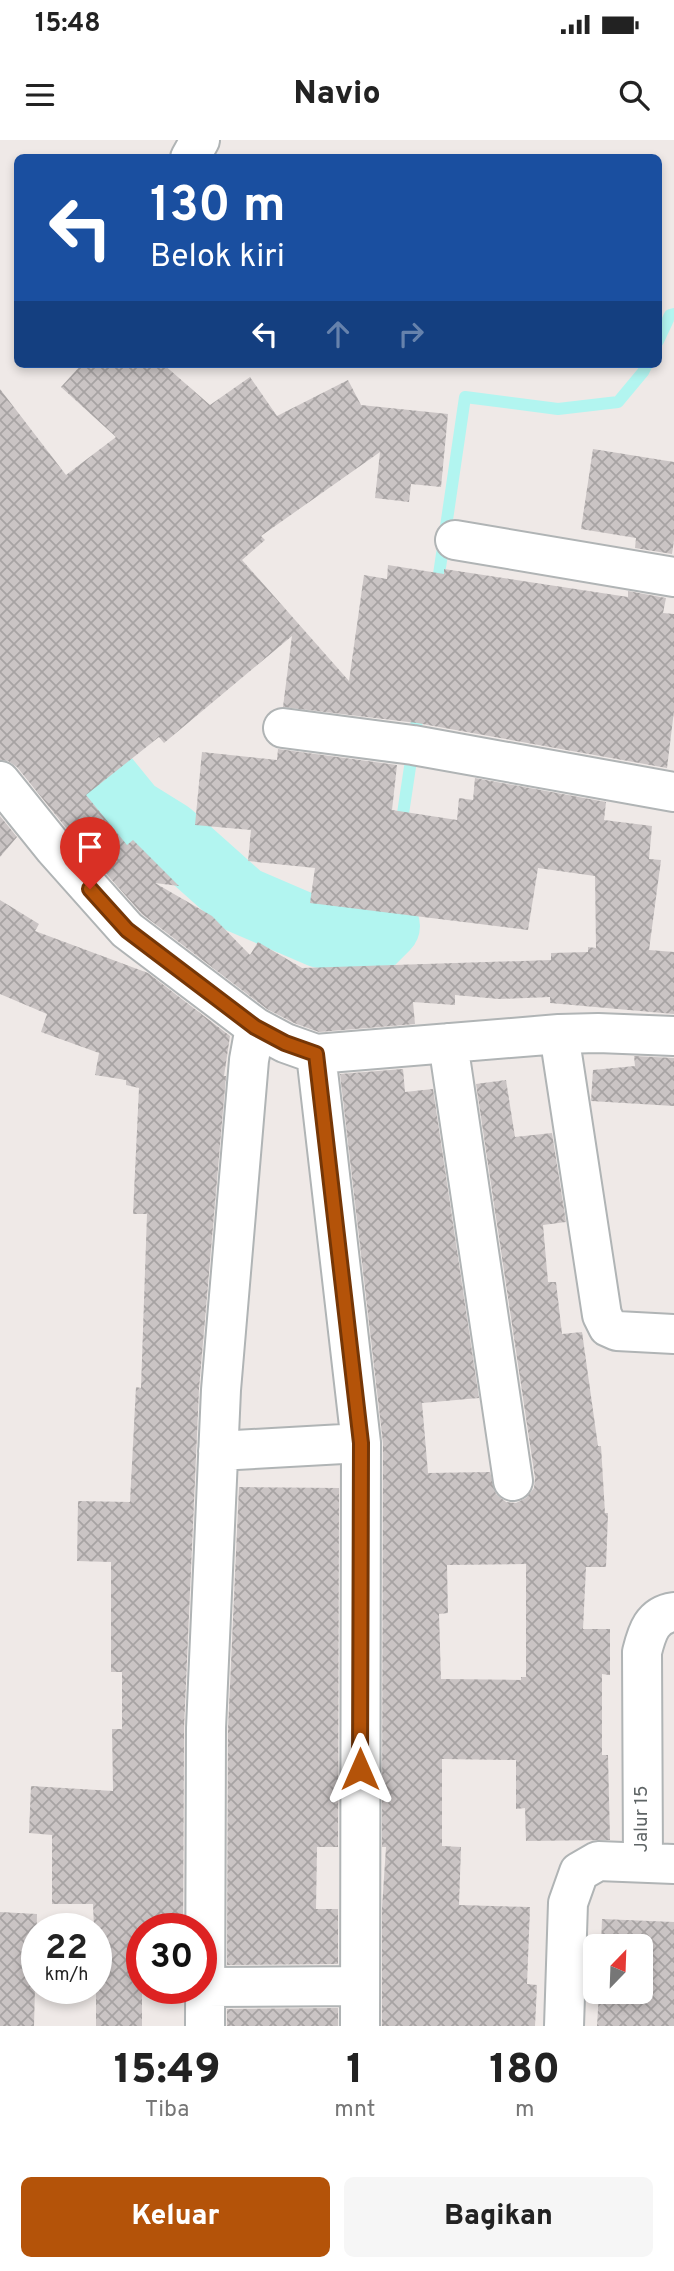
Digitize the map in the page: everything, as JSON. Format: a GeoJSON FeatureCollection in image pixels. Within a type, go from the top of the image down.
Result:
{"type":"FeatureCollection","features":[{"type":"Feature","properties":{"kind":"street"},"geometry":{"type":"LineString","coordinates":[[455,540],[674,577]]}},
{"type":"Feature","properties":{"kind":"street"},"geometry":{"type":"LineString","coordinates":[[283,728],[413,745],[674,792]]}},
{"type":"Feature","properties":{"kind":"street"},"geometry":{"type":"LineString","coordinates":[[0,781],[54,848],[127,930],[276,1046],[448,1043],[598,1032],[674,1036]]}},
{"type":"Feature","properties":{"kind":"street"},"geometry":{"type":"LineString","coordinates":[[559,1034],[601,1315],[608,1327],[617,1331],[674,1334]]}},
{"type":"Feature","properties":{"kind":"street"},"geometry":{"type":"LineString","coordinates":[[448,1043],[513,1481]]}},
{"type":"Feature","properties":{"kind":"street"},"geometry":{"type":"LineString","coordinates":[[276,1046],[361,1443],[360,2026]]}},
{"type":"Feature","properties":{"kind":"street"},"geometry":{"type":"LineString","coordinates":[[205,1913],[206,1728],[221,1390],[276,1046]]}},
{"type":"Feature","properties":{"kind":"street"},"geometry":{"type":"LineString","coordinates":[[218,1451],[361,1443]]}},
{"type":"Feature","properties":{"kind":"street","name":"Jalur 15"},"geometry":{"type":"LineString","coordinates":[[564,2026],[568,1903],[579,1872],[598,1861],[658,1863],[642,1652],[647,1629],[663,1614],[674,1612]]}},
{"type":"Feature","properties":{"kind":"street"},"geometry":{"type":"LineString","coordinates":[[217,1987],[360,1986]]}},
{"type":"Feature","properties":{"kind":"street"},"geometry":{"type":"LineString","coordinates":[[205,2004],[205,2026]]}},
{"type":"Feature","properties":{"kind":"building"},"geometry":{"type":"Polygon","coordinates":[[[78,368],[168,368],[210,405],[250,377],[277,416],[348,380],[361,405],[448,414],[441,487],[411,484],[409,502],[375,498],[380,452],[261,536],[265,540],[242,560],[349,681],[364,575],[387,579],[388,565],[444,574],[444,569],[628,597],[628,591],[666,598],[663,613],[674,614],[674,711],[667,768],[417,723],[283,707],[292,636],[164,743],[159,737],[86,795],[127,845],[133,840],[179,886],[155,883],[212,916],[250,955],[258,942],[302,968],[551,960],[551,953],[588,952],[588,947],[596,948],[595,876],[538,868],[528,930],[310,903],[315,868],[248,861],[251,830],[195,825],[202,752],[277,760],[278,749],[397,765],[392,810],[457,820],[459,798],[473,800],[475,778],[606,802],[604,820],[652,826],[649,859],[661,860],[649,950],[674,952],[674,1014],[550,1003],[550,997],[499,999],[455,995],[455,1005],[413,1002],[415,1024],[319,1032],[267,1009],[142,914],[71,834],[17,767],[8,761],[0,760],[0,389],[66,475],[116,437],[61,387],[78,368]]]}},
{"type":"Feature","properties":{"kind":"building"},"geometry":{"type":"Polygon","coordinates":[[[593,449],[674,462],[672,554],[635,548],[636,538],[581,529],[593,449]]]}},
{"type":"Feature","properties":{"kind":"building"},"geometry":{"type":"Polygon","coordinates":[[[0,816],[17,837],[0,857],[0,816]]]}},
{"type":"Feature","properties":{"kind":"building"},"geometry":{"type":"Polygon","coordinates":[[[0,900],[39,924],[35,931],[148,973],[230,1036],[224,1076],[199,1389],[184,1728],[183,1913],[126,1913],[126,2004],[142,2004],[142,2026],[96,2026],[96,2004],[112,2004],[112,1913],[93,1913],[93,1904],[52,1904],[52,1835],[29,1833],[31,1786],[113,1791],[112,1729],[122,1729],[122,1672],[111,1672],[111,1562],[77,1561],[78,1501],[130,1502],[136,1387],[141,1388],[147,1214],[133,1214],[139,1088],[126,1085],[126,1080],[95,1075],[99,1053],[41,1032],[47,1014],[0,994],[0,900]]]}},
{"type":"Feature","properties":{"kind":"building"},"geometry":{"type":"Polygon","coordinates":[[[634,1056],[674,1058],[674,1106],[591,1101],[593,1070],[635,1066],[634,1056]]]}},
{"type":"Feature","properties":{"kind":"building"},"geometry":{"type":"Polygon","coordinates":[[[403,1069],[405,1092],[433,1089],[479,1398],[422,1403],[428,1473],[490,1472],[496,1494],[506,1502],[516,1503],[526,1498],[534,1488],[535,1478],[476,1084],[506,1080],[515,1137],[552,1133],[566,1222],[543,1225],[548,1282],[556,1282],[562,1334],[582,1332],[598,1446],[601,1446],[605,1513],[608,1513],[606,1567],[586,1567],[583,1629],[610,1629],[610,1675],[602,1674],[602,1755],[608,1755],[610,1840],[526,1841],[525,1808],[516,1809],[516,1760],[442,1759],[442,1846],[461,1847],[459,1905],[530,1907],[527,1984],[537,1985],[535,2026],[382,2026],[382,1908],[386,1847],[382,1847],[383,1443],[340,1074],[403,1069]],[[526,1564],[447,1565],[448,1613],[439,1614],[441,1679],[521,1680],[521,1677],[526,1677],[526,1564]]]}},
{"type":"Feature","properties":{"kind":"building"},"geometry":{"type":"Polygon","coordinates":[[[239,1487],[339,1488],[338,1847],[317,1847],[316,1909],[338,1909],[338,1964],[227,1965],[228,1729],[239,1487]]]}},
{"type":"Feature","properties":{"kind":"building"},"geometry":{"type":"Polygon","coordinates":[[[0,1912],[21,1913],[21,2004],[35,2004],[34,2026],[0,2026],[0,1912]]]}},
{"type":"Feature","properties":{"kind":"building"},"geometry":{"type":"Polygon","coordinates":[[[602,1919],[674,1922],[674,2026],[597,2026],[598,2004],[653,2004],[653,1934],[601,1934],[602,1919]]]}},
{"type":"Feature","properties":{"kind":"building"},"geometry":{"type":"Polygon","coordinates":[[[338,2008],[338,2026],[227,2026],[227,2009],[338,2008]]]}},
{"type":"Feature","properties":{"kind":"waterway"},"geometry":{"type":"LineString","coordinates":[[662,332],[670,315],[674,314]]}},
{"type":"Feature","properties":{"kind":"waterway"},"geometry":{"type":"LineString","coordinates":[[437,588],[465,397],[558,409],[618,402],[645,368]]}},
{"type":"Feature","properties":{"kind":"waterway"},"geometry":{"type":"LineString","coordinates":[[0,650],[132,812],[169,835],[242,900],[321,934],[371,941],[386,926]]}},
{"type":"Feature","properties":{"kind":"waterway"},"geometry":{"type":"LineString","coordinates":[[401,827],[419,707]]}},
{"type":"Feature","properties":{"kind":"waterway"},"geometry":{"type":"LineString","coordinates":[[386,926],[390,897]]}},
{"type":"Feature","properties":{"kind":"route"},"geometry":{"type":"LineString","coordinates":[[90,889],[127,930],[255,1027],[285,1043],[316,1054],[361,1443],[360,1769]]}}]}
